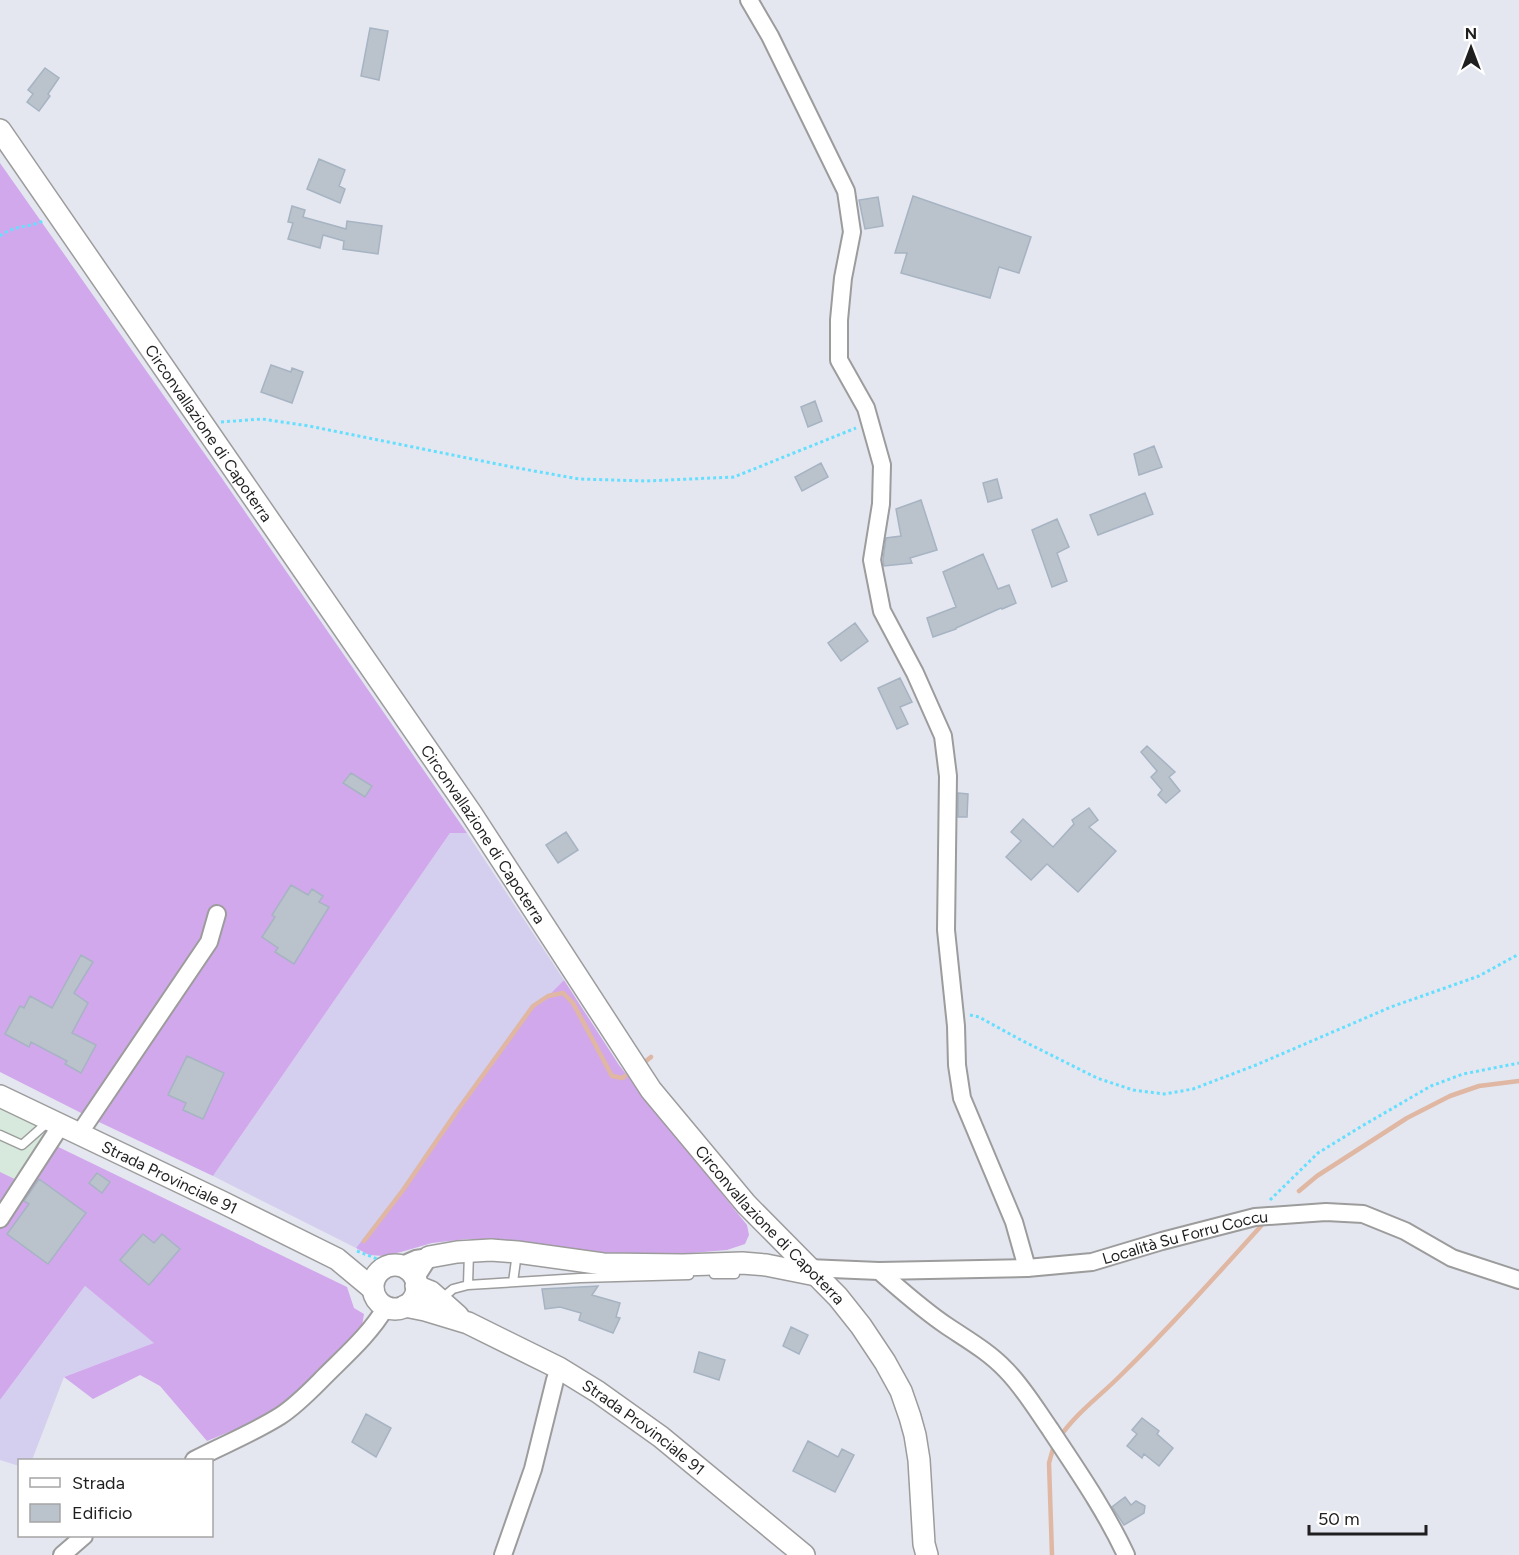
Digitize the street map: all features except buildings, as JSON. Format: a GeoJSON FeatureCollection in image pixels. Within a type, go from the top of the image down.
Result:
{"type":"FeatureCollection","features":[{"type":"Feature","properties":{"kind":"street"},"geometry":{"type":"LineString","coordinates":[[749,0],[770,36],[846,191],[852,232],[838,320],[838,360],[866,408],[882,465],[880,504],[872,560],[882,611],[915,673],[942,736],[948,776],[946,930],[957,1065],[962,1098],[1014,1222],[1027,1269]]}},
{"type":"Feature","properties":{"kind":"street","name":"Circonvallazione di Capoterra"},"geometry":{"type":"LineString","coordinates":[[0,130],[471,813],[651,1090],[746,1204],[833,1293],[861,1326],[885,1362],[902,1392],[919,1460],[924,1551]]}},
{"type":"Feature","properties":{"kind":"street"},"geometry":{"type":"LineString","coordinates":[[0,1219],[64,1126],[209,942],[217,914]]}},
{"type":"Feature","properties":{"kind":"street","name":"Strada Provinciale 91"},"geometry":{"type":"LineString","coordinates":[[0,1096],[337,1259]]}},
{"type":"Feature","properties":{"kind":"street","name":"Località Su Forru Coccu"},"geometry":{"type":"LineString","coordinates":[[812,1272],[839,1269],[879,1271],[1027,1269],[1092,1262],[1255,1217],[1326,1212],[1363,1214],[1405,1231],[1452,1258],[1519,1280]]}},
{"type":"Feature","properties":{"kind":"street"},"geometry":{"type":"LineString","coordinates":[[739,1263],[764,1246],[765,1224]]}},
{"type":"Feature","properties":{"kind":"street"},"geometry":{"type":"LineString","coordinates":[[468,1323],[424,1310],[379,1302],[373,1289],[374,1281],[377,1275],[469,1251],[490,1250],[603,1264],[739,1263],[812,1272]]}},
{"type":"Feature","properties":{"kind":"street"},"geometry":{"type":"LineString","coordinates":[[337,1259],[404,1269],[468,1323]]}},
{"type":"Feature","properties":{"kind":"street"},"geometry":{"type":"LineString","coordinates":[[337,1259],[373,1289]]}},
{"type":"Feature","properties":{"kind":"street"},"geometry":{"type":"LineString","coordinates":[[198,1459],[259,1429],[283,1414],[300,1401],[395,1306],[415,1296],[404,1269]]}},
{"type":"Feature","properties":{"kind":"street"},"geometry":{"type":"LineString","coordinates":[[833,1293],[832,1282],[839,1269]]}},
{"type":"Feature","properties":{"kind":"street"},"geometry":{"type":"LineString","coordinates":[[879,1271],[916,1303],[974,1343],[1008,1371],[1070,1457],[1114,1530],[1126,1555]]}},
{"type":"Feature","properties":{"kind":"street","name":"Strada Provinciale 91"},"geometry":{"type":"LineString","coordinates":[[468,1323],[559,1368],[598,1392],[661,1437],[804,1555]]}},
{"type":"Feature","properties":{"kind":"street"},"geometry":{"type":"LineString","coordinates":[[503,1555],[532,1468],[559,1368]]}},
{"type":"Feature","properties":{"kind":"street"},"geometry":{"type":"LineString","coordinates":[[62,1555],[83,1537]]}},
{"type":"Feature","properties":{"kind":"lane"},"geometry":{"type":"LineString","coordinates":[[0,1135],[22,1145],[64,1126]]}},
{"type":"Feature","properties":{"kind":"lane"},"geometry":{"type":"LineString","coordinates":[[468,1284],[469,1251]]}},
{"type":"Feature","properties":{"kind":"lane"},"geometry":{"type":"LineString","coordinates":[[513,1282],[517,1252]]}},
{"type":"Feature","properties":{"kind":"lane"},"geometry":{"type":"LineString","coordinates":[[708,1275],[735,1274],[739,1263]]}},
{"type":"Feature","properties":{"kind":"lane"},"geometry":{"type":"LineString","coordinates":[[439,1300],[453,1289],[468,1284],[698,1275]]}},
{"type":"Feature","properties":{"kind":"path"},"geometry":{"type":"LineString","coordinates":[[0,236],[15,227],[39,223],[57,213]]}},
{"type":"Feature","properties":{"kind":"path"},"geometry":{"type":"LineString","coordinates":[[204,426],[227,421],[262,419],[579,478],[646,481],[734,477],[870,422]]}},
{"type":"Feature","properties":{"kind":"path"},"geometry":{"type":"LineString","coordinates":[[954,1011],[979,1017],[1097,1078],[1133,1090],[1164,1094],[1192,1089],[1256,1065],[1391,1007],[1479,976],[1519,954]]}},
{"type":"Feature","properties":{"kind":"path"},"geometry":{"type":"LineString","coordinates":[[1255,1217],[1272,1197],[1318,1153],[1362,1126],[1431,1086],[1464,1074],[1519,1063]]}},
{"type":"Feature","properties":{"kind":"path"},"geometry":{"type":"LineString","coordinates":[[397,1256],[404,1269],[380,1260],[397,1256]]}},
{"type":"Feature","properties":{"kind":"shaded area"},"geometry":{"type":"Polygon","coordinates":[[[0,163],[467,833],[450,833],[213,1176],[0,1072],[0,163]]]}},
{"type":"Feature","properties":{"kind":"shaded area"},"geometry":{"type":"Polygon","coordinates":[[[450,833],[467,833],[564,980],[548,996],[533,1006],[403,1190],[364,1241],[356,1248],[213,1176],[450,833]]]}},
{"type":"Feature","properties":{"kind":"shaded area"},"geometry":{"type":"Polygon","coordinates":[[[564,980],[619,1065],[747,1225],[749,1235],[745,1244],[727,1250],[680,1254],[618,1254],[502,1240],[467,1239],[432,1243],[384,1256],[369,1255],[356,1248],[403,1190],[533,1006],[548,996],[564,980]]]}},
{"type":"Feature","properties":{"kind":"shaded area"},"geometry":{"type":"Polygon","coordinates":[[[0,1109],[49,1132],[19,1181],[0,1172],[0,1109]]]}},
{"type":"Feature","properties":{"kind":"shaded area"},"geometry":{"type":"Polygon","coordinates":[[[46,1141],[347,1287],[354,1308],[364,1314],[362,1326],[350,1344],[278,1407],[246,1425],[207,1441],[160,1386],[140,1375],[93,1399],[64,1377],[154,1343],[85,1286],[0,1400],[0,1172],[19,1181],[46,1141]]]}},
{"type":"Feature","properties":{"kind":"shaded area"},"geometry":{"type":"Polygon","coordinates":[[[85,1286],[155,1343],[64,1377],[32,1459],[18,1459],[18,1466],[0,1460],[0,1400],[85,1286]]]}},
{"type":"Feature","properties":{"kind":"waterway"},"geometry":{"type":"LineString","coordinates":[[364,1241],[403,1190],[533,1006],[548,996],[563,993],[573,1003],[612,1076],[623,1078],[625,1076]]}},
{"type":"Feature","properties":{"kind":"waterway"},"geometry":{"type":"LineString","coordinates":[[646,1061],[651,1057]]}},
{"type":"Feature","properties":{"kind":"waterway"},"geometry":{"type":"LineString","coordinates":[[1299,1191],[1317,1176],[1407,1118],[1450,1096],[1479,1086],[1519,1081]]}},
{"type":"Feature","properties":{"kind":"waterway"},"geometry":{"type":"LineString","coordinates":[[1059,1438],[1080,1413],[1174,1321],[1261,1226]]}},
{"type":"Feature","properties":{"kind":"waterway"},"geometry":{"type":"LineString","coordinates":[[1052,1555],[1049,1463],[1054,1445]]}}]}
